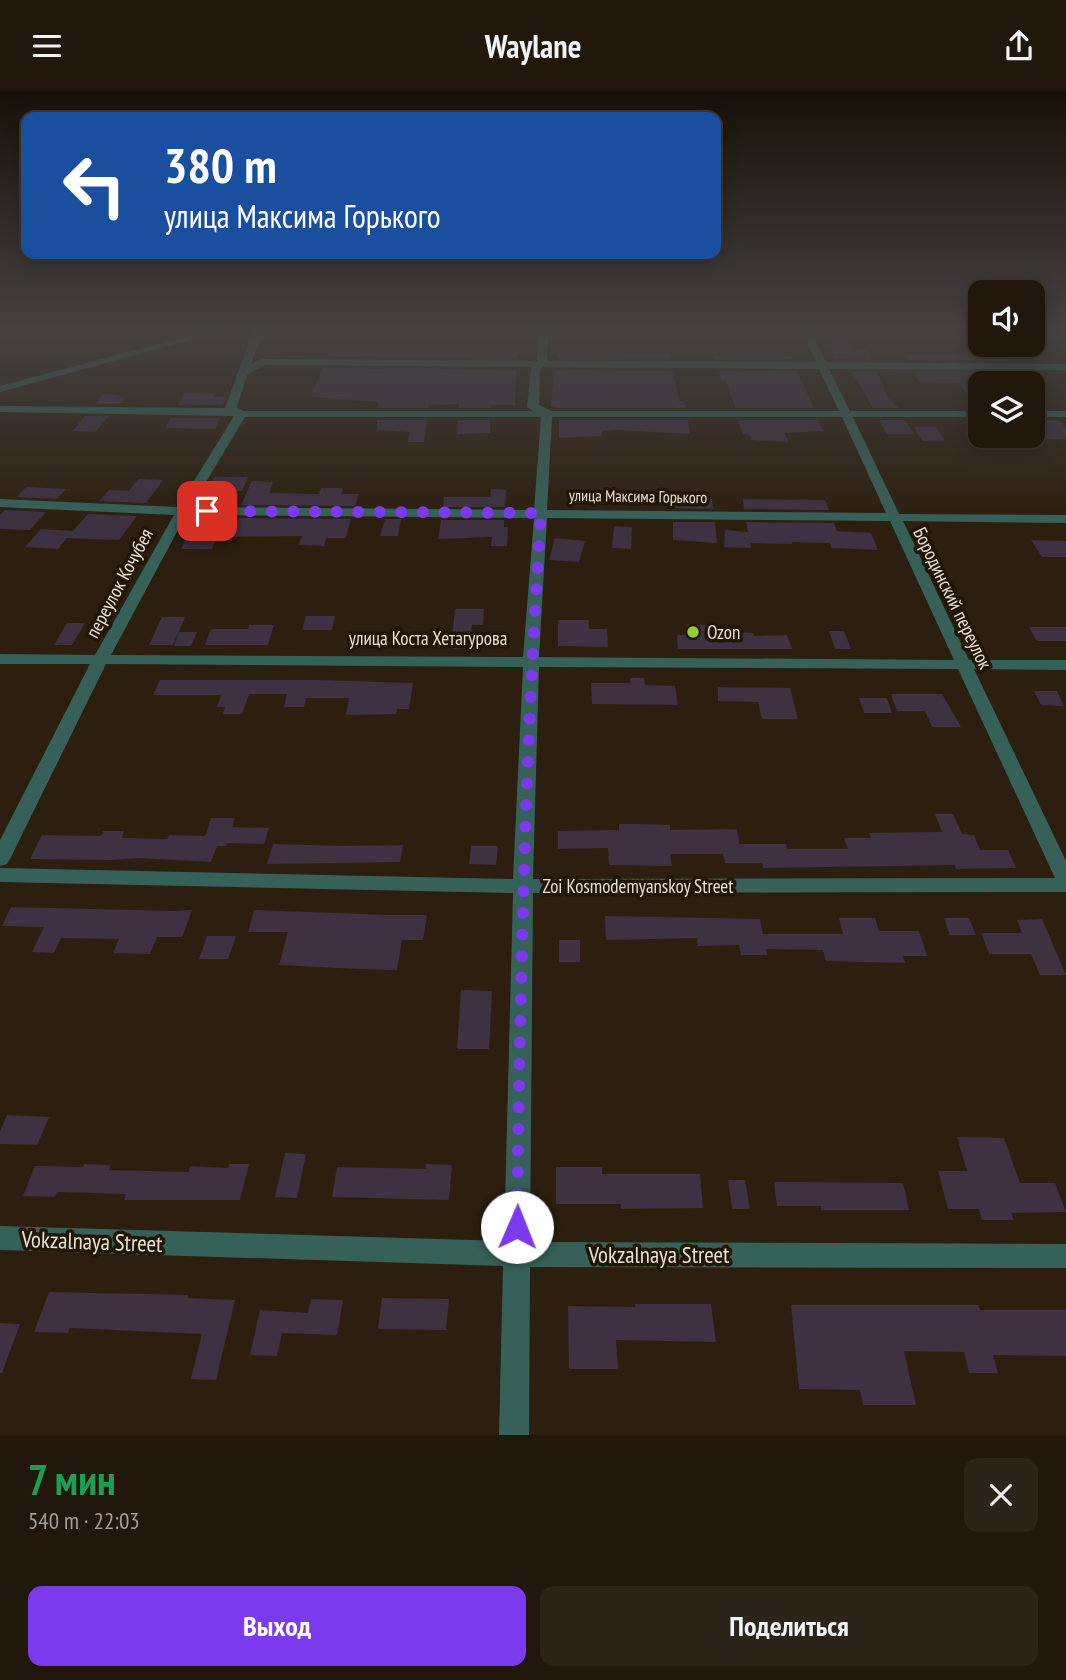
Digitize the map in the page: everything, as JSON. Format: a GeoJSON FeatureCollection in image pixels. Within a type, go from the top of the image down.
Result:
{"type":"FeatureCollection","features":[{"type":"Feature","properties":{"kind":"street"},"geometry":{"type":"LineString","coordinates":[[234,395],[232,409],[241,414]]}},
{"type":"Feature","properties":{"kind":"street"},"geometry":{"type":"LineString","coordinates":[[534,395],[533,407],[547,412]]}},
{"type":"Feature","properties":{"kind":"street","name":"Бородинский переулок"},"geometry":{"type":"LineString","coordinates":[[835,395],[1066,883]]}},
{"type":"Feature","properties":{"kind":"street"},"geometry":{"type":"LineString","coordinates":[[0,409],[232,411],[241,414],[968,414]]}},
{"type":"Feature","properties":{"kind":"street"},"geometry":{"type":"LineString","coordinates":[[514,1435],[523,886],[531,659],[547,412]]}},
{"type":"Feature","properties":{"kind":"street","name":"переулок Кочубея"},"geometry":{"type":"LineString","coordinates":[[0,859],[99,659],[179,511],[241,414]]}},
{"type":"Feature","properties":{"kind":"street"},"geometry":{"type":"LineString","coordinates":[[1045,414],[1066,414]]}},
{"type":"Feature","properties":{"kind":"street","name":"улица Максима Горького"},"geometry":{"type":"LineString","coordinates":[[0,503],[179,511],[1066,519]]}},
{"type":"Feature","properties":{"kind":"street","name":"улица Коста Хетагурова"},"geometry":{"type":"LineString","coordinates":[[0,659],[531,659],[1066,664]]}},
{"type":"Feature","properties":{"kind":"street","name":"Zoi Kosmodemyanskoy Street"},"geometry":{"type":"LineString","coordinates":[[0,875],[523,886],[1066,883]]}},
{"type":"Feature","properties":{"kind":"street","name":"Vokzalnaya Street"},"geometry":{"type":"LineString","coordinates":[[0,1238],[516,1254],[1066,1256]]}},
{"type":"Feature","properties":{"kind":"building"},"geometry":{"type":"Polygon","coordinates":[[[101,395],[126,397],[119,404],[95,404],[101,395]]]}},
{"type":"Feature","properties":{"kind":"building"},"geometry":{"type":"Polygon","coordinates":[[[184,395],[226,397],[223,405],[178,405],[184,395]]]}},
{"type":"Feature","properties":{"kind":"building"},"geometry":{"type":"Polygon","coordinates":[[[312,395],[515,395],[515,405],[491,405],[491,408],[459,408],[459,404],[429,405],[428,408],[378,408],[378,402],[311,397],[312,395]]]}},
{"type":"Feature","properties":{"kind":"building"},"geometry":{"type":"Polygon","coordinates":[[[552,395],[678,395],[679,401],[685,401],[686,408],[559,408],[551,406],[552,395]]]}},
{"type":"Feature","properties":{"kind":"building"},"geometry":{"type":"Polygon","coordinates":[[[731,395],[808,395],[814,408],[735,408],[731,395]]]}},
{"type":"Feature","properties":{"kind":"building"},"geometry":{"type":"Polygon","coordinates":[[[865,395],[887,395],[898,408],[873,408],[865,395]]]}},
{"type":"Feature","properties":{"kind":"building"},"geometry":{"type":"Polygon","coordinates":[[[85,416],[109,416],[95,432],[73,431],[85,416]]]}},
{"type":"Feature","properties":{"kind":"building"},"geometry":{"type":"Polygon","coordinates":[[[171,418],[220,418],[215,429],[165,428],[171,418]]]}},
{"type":"Feature","properties":{"kind":"building"},"geometry":{"type":"Polygon","coordinates":[[[377,420],[427,420],[424,442],[408,442],[410,432],[377,430],[377,420]]]}},
{"type":"Feature","properties":{"kind":"building"},"geometry":{"type":"Polygon","coordinates":[[[458,420],[490,420],[490,433],[457,434],[458,420]]]}},
{"type":"Feature","properties":{"kind":"building"},"geometry":{"type":"Polygon","coordinates":[[[559,420],[688,420],[690,434],[617,430],[602,431],[602,436],[559,438],[559,420]]]}},
{"type":"Feature","properties":{"kind":"building"},"geometry":{"type":"Polygon","coordinates":[[[738,420],[818,420],[823,431],[784,433],[789,442],[752,440],[748,434],[743,434],[738,420]]]}},
{"type":"Feature","properties":{"kind":"building"},"geometry":{"type":"Polygon","coordinates":[[[879,420],[905,420],[914,434],[887,434],[879,420]]]}},
{"type":"Feature","properties":{"kind":"building"},"geometry":{"type":"Polygon","coordinates":[[[1045,420],[1059,420],[1066,428],[1066,439],[1045,439],[1045,420]]]}},
{"type":"Feature","properties":{"kind":"building"},"geometry":{"type":"Polygon","coordinates":[[[914,427],[936,427],[945,441],[922,441],[914,427]]]}},
{"type":"Feature","properties":{"kind":"building"},"geometry":{"type":"Polygon","coordinates":[[[214,477],[248,477],[242,491],[207,491],[214,477]]]}},
{"type":"Feature","properties":{"kind":"building"},"geometry":{"type":"Polygon","coordinates":[[[138,479],[163,480],[146,503],[99,501],[109,490],[129,491],[138,479]]]}},
{"type":"Feature","properties":{"kind":"building"},"geometry":{"type":"Polygon","coordinates":[[[252,481],[273,482],[269,493],[319,494],[321,488],[343,488],[341,494],[359,494],[355,506],[241,505],[252,481]]]}},
{"type":"Feature","properties":{"kind":"building"},"geometry":{"type":"Polygon","coordinates":[[[26,487],[66,489],[57,499],[17,497],[26,487]]]}},
{"type":"Feature","properties":{"kind":"building"},"geometry":{"type":"Polygon","coordinates":[[[491,489],[506,490],[505,507],[443,507],[444,497],[490,497],[491,489]]]}},
{"type":"Feature","properties":{"kind":"building"},"geometry":{"type":"Polygon","coordinates":[[[672,499],[712,499],[713,509],[672,508],[672,499]]]}},
{"type":"Feature","properties":{"kind":"building"},"geometry":{"type":"Polygon","coordinates":[[[743,499],[825,500],[829,510],[744,509],[743,499]]]}},
{"type":"Feature","properties":{"kind":"building"},"geometry":{"type":"Polygon","coordinates":[[[5,510],[46,512],[30,530],[0,529],[0,515],[5,510]]]}},
{"type":"Feature","properties":{"kind":"building"},"geometry":{"type":"Polygon","coordinates":[[[88,514],[137,516],[119,540],[67,538],[58,549],[25,547],[41,529],[73,531],[88,514]]]}},
{"type":"Feature","properties":{"kind":"building"},"geometry":{"type":"Polygon","coordinates":[[[235,518],[351,519],[346,538],[326,538],[324,546],[298,545],[302,536],[227,537],[235,518]]]}},
{"type":"Feature","properties":{"kind":"building"},"geometry":{"type":"Polygon","coordinates":[[[385,519],[401,519],[398,536],[380,536],[385,519]]]}},
{"type":"Feature","properties":{"kind":"building"},"geometry":{"type":"Polygon","coordinates":[[[441,520],[504,520],[504,527],[508,527],[507,546],[491,546],[492,537],[438,539],[441,520]]]}},
{"type":"Feature","properties":{"kind":"building"},"geometry":{"type":"Polygon","coordinates":[[[673,522],[715,522],[717,543],[673,540],[673,522]]]}},
{"type":"Feature","properties":{"kind":"building"},"geometry":{"type":"Polygon","coordinates":[[[746,522],[834,523],[837,531],[871,533],[878,550],[831,548],[830,543],[792,542],[750,543],[751,548],[724,547],[725,530],[748,532],[746,522]]]}},
{"type":"Feature","properties":{"kind":"building"},"geometry":{"type":"Polygon","coordinates":[[[192,526],[222,526],[212,549],[181,549],[192,526]]]}},
{"type":"Feature","properties":{"kind":"building"},"geometry":{"type":"Polygon","coordinates":[[[614,526],[632,527],[631,549],[612,548],[614,526]]]}},
{"type":"Feature","properties":{"kind":"building"},"geometry":{"type":"Polygon","coordinates":[[[555,538],[585,541],[579,562],[549,560],[555,538]]]}},
{"type":"Feature","properties":{"kind":"building"},"geometry":{"type":"Polygon","coordinates":[[[1031,540],[1066,541],[1066,557],[1042,557],[1031,540]]]}},
{"type":"Feature","properties":{"kind":"building"},"geometry":{"type":"Polygon","coordinates":[[[455,609],[484,609],[483,625],[472,625],[470,649],[451,649],[455,609]]]}},
{"type":"Feature","properties":{"kind":"building"},"geometry":{"type":"Polygon","coordinates":[[[306,616],[335,616],[332,630],[302,630],[306,616]]]}},
{"type":"Feature","properties":{"kind":"building"},"geometry":{"type":"Polygon","coordinates":[[[162,617],[185,617],[173,645],[149,645],[162,617]]]}},
{"type":"Feature","properties":{"kind":"building"},"geometry":{"type":"Polygon","coordinates":[[[558,620],[589,620],[589,629],[607,629],[608,647],[558,646],[558,620]]]}},
{"type":"Feature","properties":{"kind":"building"},"geometry":{"type":"Polygon","coordinates":[[[67,623],[85,623],[72,645],[54,645],[67,623]]]}},
{"type":"Feature","properties":{"kind":"building"},"geometry":{"type":"Polygon","coordinates":[[[687,624],[734,627],[735,632],[753,633],[754,636],[787,635],[792,649],[678,649],[677,635],[689,635],[687,624]]]}},
{"type":"Feature","properties":{"kind":"building"},"geometry":{"type":"Polygon","coordinates":[[[249,625],[274,625],[268,645],[205,645],[211,629],[248,629],[249,625]]]}},
{"type":"Feature","properties":{"kind":"building"},"geometry":{"type":"Polygon","coordinates":[[[1029,627],[1066,627],[1066,641],[1037,641],[1029,627]]]}},
{"type":"Feature","properties":{"kind":"building"},"geometry":{"type":"Polygon","coordinates":[[[829,631],[844,631],[851,649],[835,649],[829,631]]]}},
{"type":"Feature","properties":{"kind":"building"},"geometry":{"type":"Polygon","coordinates":[[[179,632],[197,632],[191,646],[174,646],[179,632]]]}},
{"type":"Feature","properties":{"kind":"building"},"geometry":{"type":"Polygon","coordinates":[[[630,678],[644,678],[645,685],[675,686],[678,705],[592,704],[591,683],[630,683],[630,678]]]}},
{"type":"Feature","properties":{"kind":"building"},"geometry":{"type":"Polygon","coordinates":[[[160,680],[413,683],[409,709],[397,709],[396,714],[346,715],[349,698],[306,698],[304,707],[284,707],[287,694],[249,694],[242,714],[223,714],[225,707],[217,707],[221,695],[153,695],[160,680]]]}},
{"type":"Feature","properties":{"kind":"building"},"geometry":{"type":"Polygon","coordinates":[[[718,687],[790,688],[798,719],[762,719],[758,702],[718,701],[718,687]]]}},
{"type":"Feature","properties":{"kind":"building"},"geometry":{"type":"Polygon","coordinates":[[[1034,691],[1057,691],[1064,706],[1041,705],[1034,691]]]}},
{"type":"Feature","properties":{"kind":"building"},"geometry":{"type":"Polygon","coordinates":[[[891,694],[942,694],[961,727],[932,727],[925,711],[897,711],[891,694]]]}},
{"type":"Feature","properties":{"kind":"building"},"geometry":{"type":"Polygon","coordinates":[[[859,698],[887,698],[892,713],[864,713],[859,698]]]}},
{"type":"Feature","properties":{"kind":"building"},"geometry":{"type":"Polygon","coordinates":[[[935,814],[953,814],[962,834],[974,835],[980,850],[1008,850],[1016,868],[956,869],[955,865],[763,868],[762,863],[725,863],[723,854],[670,854],[672,866],[609,865],[608,848],[558,849],[558,831],[619,830],[619,824],[637,824],[670,825],[670,830],[737,829],[739,844],[786,844],[787,849],[848,849],[844,838],[871,838],[869,833],[942,832],[935,814]]]}},
{"type":"Feature","properties":{"kind":"building"},"geometry":{"type":"Polygon","coordinates":[[[211,818],[235,818],[232,827],[269,828],[264,844],[227,843],[226,846],[217,846],[211,862],[138,858],[30,859],[42,835],[101,836],[103,831],[124,831],[122,838],[205,836],[211,818]]]}},
{"type":"Feature","properties":{"kind":"building"},"geometry":{"type":"Polygon","coordinates":[[[273,844],[403,845],[400,862],[267,864],[273,844]]]}},
{"type":"Feature","properties":{"kind":"building"},"geometry":{"type":"Polygon","coordinates":[[[471,846],[498,846],[496,865],[469,864],[471,846]]]}},
{"type":"Feature","properties":{"kind":"building"},"geometry":{"type":"Polygon","coordinates":[[[11,907],[192,910],[182,937],[157,937],[150,954],[113,953],[119,939],[61,938],[54,953],[32,952],[44,927],[2,926],[11,907]]]}},
{"type":"Feature","properties":{"kind":"building"},"geometry":{"type":"Polygon","coordinates":[[[254,910],[427,915],[423,940],[402,940],[397,970],[359,969],[279,965],[288,932],[248,932],[254,910]]]}},
{"type":"Feature","properties":{"kind":"building"},"geometry":{"type":"Polygon","coordinates":[[[605,916],[760,919],[763,934],[843,934],[839,918],[875,918],[879,931],[919,931],[927,956],[903,956],[905,963],[826,961],[823,950],[766,949],[767,955],[741,955],[739,945],[698,946],[697,938],[606,940],[605,916]]]}},
{"type":"Feature","properties":{"kind":"building"},"geometry":{"type":"Polygon","coordinates":[[[944,918],[969,918],[976,935],[950,935],[944,918]]]}},
{"type":"Feature","properties":{"kind":"building"},"geometry":{"type":"Polygon","coordinates":[[[1042,919],[1066,975],[1040,975],[1031,954],[989,954],[981,933],[1022,933],[1017,920],[1042,919]]]}},
{"type":"Feature","properties":{"kind":"building"},"geometry":{"type":"Polygon","coordinates":[[[207,936],[236,936],[228,959],[199,959],[207,936]]]}},
{"type":"Feature","properties":{"kind":"building"},"geometry":{"type":"Polygon","coordinates":[[[559,940],[580,940],[580,962],[559,962],[559,940]]]}},
{"type":"Feature","properties":{"kind":"building"},"geometry":{"type":"Polygon","coordinates":[[[461,990],[492,991],[489,1049],[457,1049],[461,990]]]}},
{"type":"Feature","properties":{"kind":"building"},"geometry":{"type":"Polygon","coordinates":[[[7,1115],[49,1117],[37,1145],[0,1144],[0,1131],[7,1115]]]}},
{"type":"Feature","properties":{"kind":"building"},"geometry":{"type":"Polygon","coordinates":[[[957,1137],[1004,1138],[1020,1183],[1055,1183],[1066,1212],[1011,1213],[1014,1220],[982,1220],[979,1209],[948,1209],[938,1171],[967,1171],[957,1137]]]}},
{"type":"Feature","properties":{"kind":"building"},"geometry":{"type":"Polygon","coordinates":[[[285,1153],[306,1154],[297,1198],[275,1197],[285,1153]]]}},
{"type":"Feature","properties":{"kind":"building"},"geometry":{"type":"Polygon","coordinates":[[[84,1164],[110,1165],[109,1170],[189,1172],[190,1166],[228,1168],[229,1164],[249,1164],[240,1200],[124,1200],[126,1194],[57,1192],[55,1197],[23,1196],[35,1166],[83,1167],[84,1164]]]}},
{"type":"Feature","properties":{"kind":"building"},"geometry":{"type":"Polygon","coordinates":[[[426,1164],[452,1165],[449,1200],[332,1197],[337,1167],[426,1169],[426,1164]]]}},
{"type":"Feature","properties":{"kind":"building"},"geometry":{"type":"Polygon","coordinates":[[[556,1167],[602,1167],[602,1174],[700,1174],[703,1208],[621,1209],[621,1204],[556,1204],[556,1167]]]}},
{"type":"Feature","properties":{"kind":"building"},"geometry":{"type":"Polygon","coordinates":[[[728,1180],[745,1180],[750,1209],[732,1209],[728,1180]]]}},
{"type":"Feature","properties":{"kind":"building"},"geometry":{"type":"Polygon","coordinates":[[[774,1182],[903,1183],[909,1210],[821,1210],[821,1206],[777,1206],[774,1182]]]}},
{"type":"Feature","properties":{"kind":"building"},"geometry":{"type":"Polygon","coordinates":[[[49,1292],[188,1295],[188,1298],[235,1300],[216,1380],[191,1379],[202,1334],[70,1328],[68,1333],[34,1332],[49,1292]]]}},
{"type":"Feature","properties":{"kind":"building"},"geometry":{"type":"Polygon","coordinates":[[[382,1298],[449,1299],[446,1330],[378,1329],[382,1298]]]}},
{"type":"Feature","properties":{"kind":"building"},"geometry":{"type":"Polygon","coordinates":[[[311,1299],[343,1300],[337,1335],[282,1333],[277,1356],[250,1355],[260,1310],[308,1313],[311,1299]]]}},
{"type":"Feature","properties":{"kind":"building"},"geometry":{"type":"Polygon","coordinates":[[[635,1304],[711,1304],[716,1342],[616,1340],[618,1369],[569,1369],[568,1306],[635,1307],[635,1304]]]}},
{"type":"Feature","properties":{"kind":"building"},"geometry":{"type":"Polygon","coordinates":[[[791,1305],[978,1305],[980,1310],[1066,1310],[1066,1356],[993,1355],[998,1373],[969,1373],[964,1352],[904,1351],[916,1405],[863,1405],[860,1390],[799,1389],[791,1305]]]}},
{"type":"Feature","properties":{"kind":"building"},"geometry":{"type":"Polygon","coordinates":[[[0,1323],[20,1324],[2,1373],[0,1373],[0,1323]]]}},
{"type":"Feature","properties":{"kind":"place","name":"Ozon"},"geometry":{"type":"Point","coordinates":[693,632]}},
{"type":"Feature","properties":{"kind":"route"},"geometry":{"type":"LineString","coordinates":[[207,511],[541,513],[531,659],[523,886],[517,1227]]}}]}
